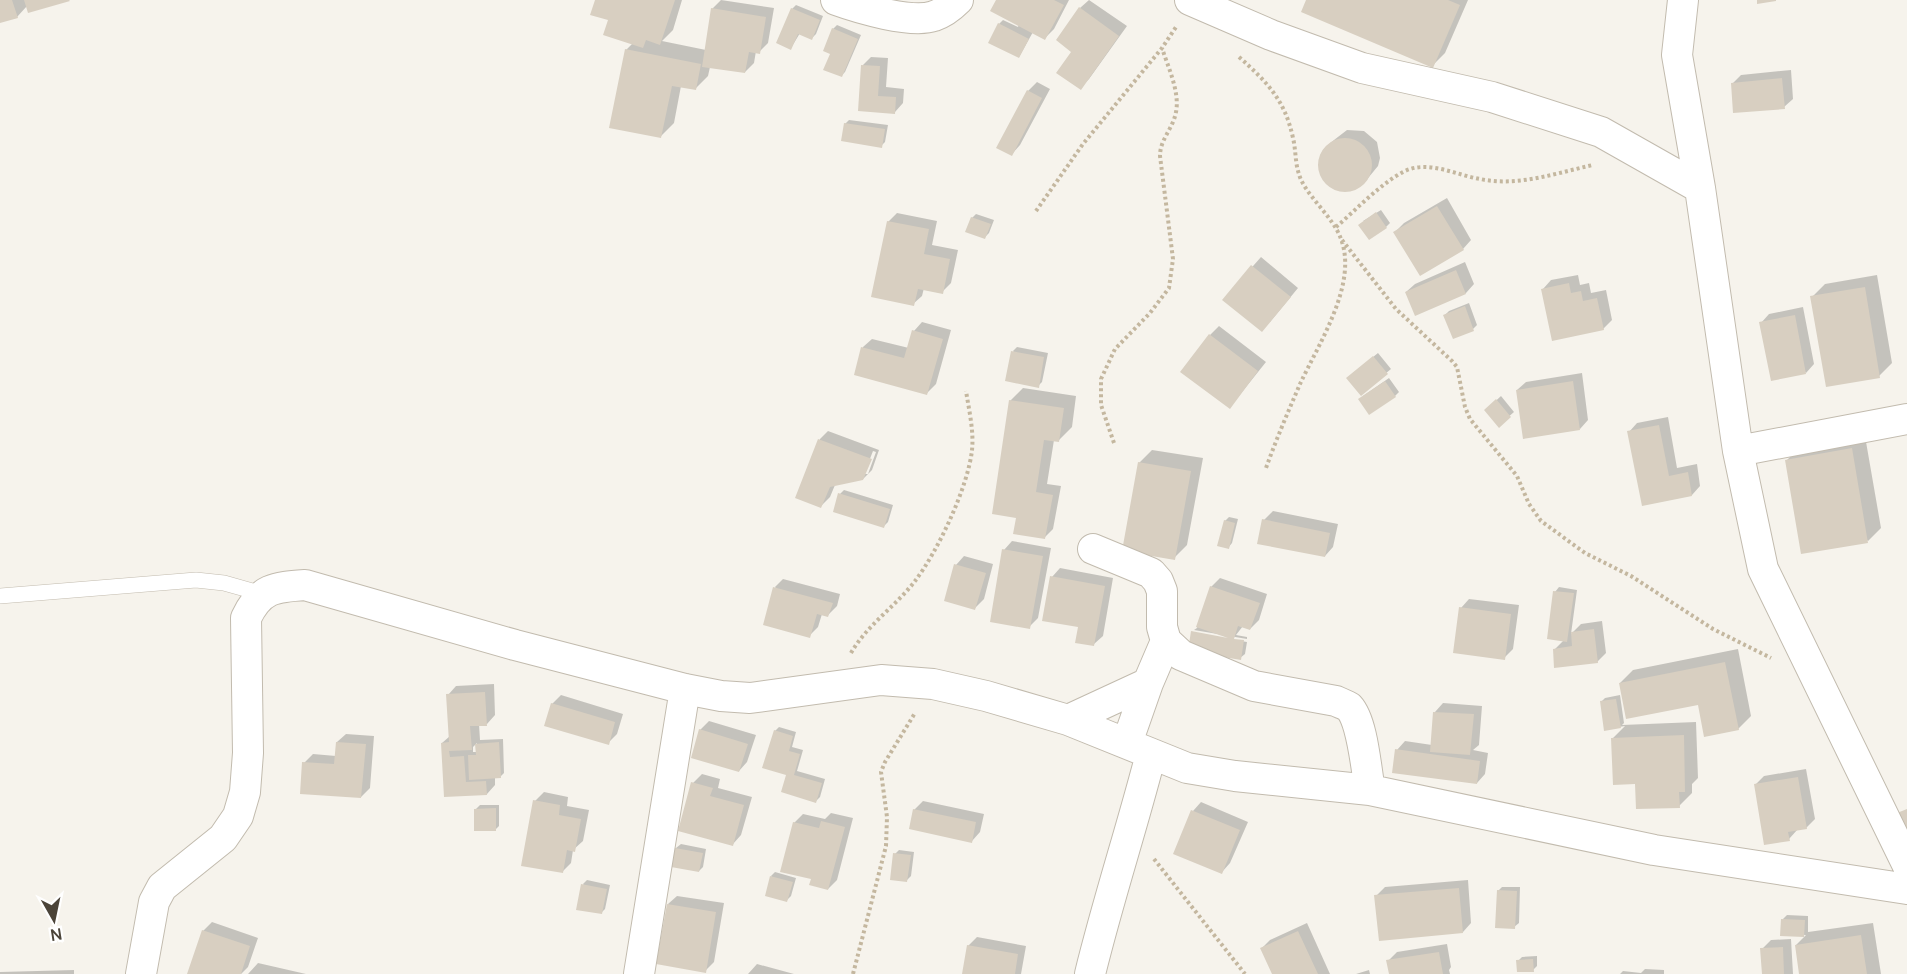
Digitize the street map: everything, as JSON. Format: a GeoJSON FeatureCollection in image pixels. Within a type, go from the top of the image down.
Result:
{"type":"FeatureCollection","features":[{"type":"Feature","properties":{"kind":"street"},"geometry":{"type":"LineString","coordinates":[[836,0],[856,8],[910,18],[934,16],[958,0]]}},
{"type":"Feature","properties":{"kind":"street"},"geometry":{"type":"LineString","coordinates":[[1683,0],[1677,55],[1700,188],[1738,452],[1763,569],[1907,864]]}},
{"type":"Feature","properties":{"kind":"street"},"geometry":{"type":"LineString","coordinates":[[1191,1],[1271,35],[1362,68],[1492,97],[1600,132],[1700,188]]}},
{"type":"Feature","properties":{"kind":"street"},"geometry":{"type":"LineString","coordinates":[[1738,452],[1907,419]]}},
{"type":"Feature","properties":{"kind":"street"},"geometry":{"type":"LineString","coordinates":[[1094,549],[1151,573],[1158,581],[1162,591],[1162,627],[1166,641],[1181,655],[1254,686],[1336,701],[1348,707],[1355,717],[1359,730],[1370,790]]}},
{"type":"Feature","properties":{"kind":"street"},"geometry":{"type":"LineString","coordinates":[[141,974],[154,902],[162,887],[223,838],[238,816],[244,792],[248,753],[246,618],[253,603],[263,594],[279,587],[305,585],[515,645],[685,689],[721,696],[750,698],[881,680],[933,684],[986,696],[1068,720],[1187,768],[1235,776],[1370,790],[1654,850],[1907,889]]}},
{"type":"Feature","properties":{"kind":"street"},"geometry":{"type":"LineString","coordinates":[[1090,974],[1103,918],[1134,822],[1139,748],[1148,683],[1166,641]]}},
{"type":"Feature","properties":{"kind":"street"},"geometry":{"type":"LineString","coordinates":[[1068,720],[1148,683]]}},
{"type":"Feature","properties":{"kind":"street"},"geometry":{"type":"LineString","coordinates":[[639,974],[685,689]]}},
{"type":"Feature","properties":{"kind":"lane"},"geometry":{"type":"LineString","coordinates":[[0,596],[196,580],[224,583],[263,594]]}},
{"type":"Feature","properties":{"kind":"path"},"geometry":{"type":"LineString","coordinates":[[1036,212],[1083,144],[1162,48],[1191,1]]}},
{"type":"Feature","properties":{"kind":"path"},"geometry":{"type":"LineString","coordinates":[[1114,443],[1101,405],[1101,379],[1115,349],[1150,313],[1169,288],[1172,273],[1173,259],[1160,146],[1177,112],[1175,93],[1162,48]]}},
{"type":"Feature","properties":{"kind":"path"},"geometry":{"type":"LineString","coordinates":[[1236,54],[1271,87],[1286,111],[1294,139],[1299,177],[1336,227],[1342,240],[1396,309],[1457,367],[1465,407],[1470,419],[1517,476],[1529,504],[1541,521],[1586,553],[1631,576],[1713,629],[1776,661]]}},
{"type":"Feature","properties":{"kind":"path"},"geometry":{"type":"LineString","coordinates":[[1336,227],[1405,171],[1422,167],[1449,170],[1479,179],[1501,182],[1521,181],[1640,154]]}},
{"type":"Feature","properties":{"kind":"path"},"geometry":{"type":"LineString","coordinates":[[1266,468],[1283,423],[1336,309],[1343,287],[1346,265],[1342,240]]}},
{"type":"Feature","properties":{"kind":"path"},"geometry":{"type":"LineString","coordinates":[[833,685],[855,646],[916,580],[954,510],[968,471],[972,449],[972,431],[966,391]]}},
{"type":"Feature","properties":{"kind":"path"},"geometry":{"type":"LineString","coordinates":[[853,974],[887,838],[887,817],[881,772],[933,684]]}},
{"type":"Feature","properties":{"kind":"path"},"geometry":{"type":"LineString","coordinates":[[1134,822],[1162,872],[1245,974]]}},
{"type":"Feature","properties":{"kind":"building"},"geometry":{"type":"Polygon","coordinates":[[[0,0],[12,0],[18,18],[0,23],[0,0]]]}},
{"type":"Feature","properties":{"kind":"building"},"geometry":{"type":"Polygon","coordinates":[[[24,0],[69,0],[70,1],[28,13],[24,0]]]}},
{"type":"Feature","properties":{"kind":"building"},"geometry":{"type":"Polygon","coordinates":[[[595,0],[675,0],[660,45],[646,40],[643,48],[603,35],[608,20],[590,15],[595,0]]]}},
{"type":"Feature","properties":{"kind":"building"},"geometry":{"type":"Polygon","coordinates":[[[996,0],[1054,0],[1064,5],[1045,40],[990,11],[996,0]]]}},
{"type":"Feature","properties":{"kind":"building"},"geometry":{"type":"Polygon","coordinates":[[[1306,0],[1448,0],[1460,5],[1433,68],[1301,12],[1306,0]]]}},
{"type":"Feature","properties":{"kind":"building"},"geometry":{"type":"Polygon","coordinates":[[[1757,0],[1776,0],[1776,1],[1757,4],[1757,0]]]}},
{"type":"Feature","properties":{"kind":"building"},"geometry":{"type":"Polygon","coordinates":[[[1079,7],[1119,36],[1081,90],[1056,73],[1071,52],[1056,40],[1079,7]]]}},
{"type":"Feature","properties":{"kind":"building"},"geometry":{"type":"Polygon","coordinates":[[[711,8],[766,17],[760,54],[749,52],[745,73],[702,67],[711,8]]]}},
{"type":"Feature","properties":{"kind":"building"},"geometry":{"type":"Polygon","coordinates":[[[791,8],[820,20],[812,40],[798,34],[791,50],[776,43],[791,8]]]}},
{"type":"Feature","properties":{"kind":"building"},"geometry":{"type":"Polygon","coordinates":[[[998,23],[1029,39],[1019,58],[988,43],[998,23]]]}},
{"type":"Feature","properties":{"kind":"building"},"geometry":{"type":"Polygon","coordinates":[[[832,28],[858,39],[842,77],[823,70],[830,54],[823,51],[832,28]]]}},
{"type":"Feature","properties":{"kind":"building"},"geometry":{"type":"Polygon","coordinates":[[[625,49],[701,64],[696,90],[672,86],[661,138],[609,128],[625,49]]]}},
{"type":"Feature","properties":{"kind":"building"},"geometry":{"type":"Polygon","coordinates":[[[861,65],[880,66],[878,96],[896,97],[895,114],[858,111],[861,65]]]}},
{"type":"Feature","properties":{"kind":"building"},"geometry":{"type":"Polygon","coordinates":[[[1782,78],[1785,109],[1733,113],[1731,83],[1782,78]]]}},
{"type":"Feature","properties":{"kind":"building"},"geometry":{"type":"Polygon","coordinates":[[[1027,90],[1042,98],[1012,156],[996,148],[1027,90]]]}},
{"type":"Feature","properties":{"kind":"building"},"geometry":{"type":"Polygon","coordinates":[[[844,123],[885,129],[882,148],[841,141],[844,123]]]}},
{"type":"Feature","properties":{"kind":"building"},"geometry":{"type":"Polygon","coordinates":[[[1340,138],[1350,138],[1360,142],[1368,150],[1372,165],[1368,180],[1360,188],[1350,192],[1340,192],[1330,188],[1322,180],[1318,170],[1318,160],[1322,150],[1330,142],[1340,138]]]}},
{"type":"Feature","properties":{"kind":"building"},"geometry":{"type":"Polygon","coordinates":[[[1437,206],[1464,250],[1420,276],[1393,232],[1437,206]]]}},
{"type":"Feature","properties":{"kind":"building"},"geometry":{"type":"Polygon","coordinates":[[[1376,212],[1387,228],[1369,240],[1358,225],[1376,212]]]}},
{"type":"Feature","properties":{"kind":"building"},"geometry":{"type":"Polygon","coordinates":[[[971,217],[991,224],[985,239],[965,232],[971,217]]]}},
{"type":"Feature","properties":{"kind":"building"},"geometry":{"type":"Polygon","coordinates":[[[887,221],[929,229],[924,254],[950,259],[943,294],[918,289],[914,306],[871,297],[887,221]]]}},
{"type":"Feature","properties":{"kind":"building"},"geometry":{"type":"Polygon","coordinates":[[[1251,265],[1291,297],[1262,332],[1222,300],[1251,265]]]}},
{"type":"Feature","properties":{"kind":"building"},"geometry":{"type":"Polygon","coordinates":[[[1456,270],[1466,294],[1415,316],[1405,292],[1456,270]]]}},
{"type":"Feature","properties":{"kind":"building"},"geometry":{"type":"Polygon","coordinates":[[[1569,283],[1571,293],[1581,291],[1583,301],[1597,298],[1604,330],[1552,341],[1541,289],[1569,283]]]}},
{"type":"Feature","properties":{"kind":"building"},"geometry":{"type":"Polygon","coordinates":[[[1865,287],[1880,378],[1826,387],[1810,296],[1865,287]]]}},
{"type":"Feature","properties":{"kind":"building"},"geometry":{"type":"Polygon","coordinates":[[[1465,306],[1474,331],[1453,339],[1443,315],[1465,306]]]}},
{"type":"Feature","properties":{"kind":"building"},"geometry":{"type":"Polygon","coordinates":[[[1795,315],[1806,374],[1771,381],[1759,322],[1795,315]]]}},
{"type":"Feature","properties":{"kind":"building"},"geometry":{"type":"Polygon","coordinates":[[[912,330],[943,339],[927,395],[854,375],[861,347],[904,358],[912,330]]]}},
{"type":"Feature","properties":{"kind":"building"},"geometry":{"type":"Polygon","coordinates":[[[1209,334],[1258,371],[1230,409],[1180,372],[1209,334]]]}},
{"type":"Feature","properties":{"kind":"building"},"geometry":{"type":"Polygon","coordinates":[[[1011,351],[1044,357],[1039,388],[1005,381],[1011,351]]]}},
{"type":"Feature","properties":{"kind":"building"},"geometry":{"type":"Polygon","coordinates":[[[1373,356],[1388,374],[1361,396],[1346,378],[1373,356]]]}},
{"type":"Feature","properties":{"kind":"building"},"geometry":{"type":"Polygon","coordinates":[[[1385,381],[1396,397],[1369,415],[1358,399],[1385,381]]]}},
{"type":"Feature","properties":{"kind":"building"},"geometry":{"type":"Polygon","coordinates":[[[1573,381],[1580,430],[1523,439],[1516,390],[1573,381]]]}},
{"type":"Feature","properties":{"kind":"building"},"geometry":{"type":"Polygon","coordinates":[[[1496,399],[1511,417],[1499,428],[1484,410],[1496,399]]]}},
{"type":"Feature","properties":{"kind":"building"},"geometry":{"type":"Polygon","coordinates":[[[1009,400],[1064,408],[1059,442],[1044,440],[1036,492],[1053,495],[1045,539],[1013,534],[1016,518],[992,514],[1009,400]]]}},
{"type":"Feature","properties":{"kind":"building"},"geometry":{"type":"Polygon","coordinates":[[[1659,425],[1669,476],[1688,472],[1692,496],[1642,506],[1627,431],[1659,425]]]}},
{"type":"Feature","properties":{"kind":"building"},"geometry":{"type":"Polygon","coordinates":[[[818,439],[872,459],[863,480],[830,487],[821,508],[795,498],[818,439]]]}},
{"type":"Feature","properties":{"kind":"building"},"geometry":{"type":"Polygon","coordinates":[[[1852,448],[1868,543],[1801,554],[1785,460],[1852,448]]]}},
{"type":"Feature","properties":{"kind":"building"},"geometry":{"type":"Polygon","coordinates":[[[1138,462],[1191,471],[1175,560],[1122,551],[1138,462]]]}},
{"type":"Feature","properties":{"kind":"building"},"geometry":{"type":"Polygon","coordinates":[[[838,493],[890,509],[884,528],[833,512],[838,493]]]}},
{"type":"Feature","properties":{"kind":"building"},"geometry":{"type":"Polygon","coordinates":[[[1262,519],[1330,533],[1325,557],[1257,544],[1262,519]]]}},
{"type":"Feature","properties":{"kind":"building"},"geometry":{"type":"Polygon","coordinates":[[[1224,520],[1235,523],[1229,549],[1217,546],[1224,520]]]}},
{"type":"Feature","properties":{"kind":"building"},"geometry":{"type":"Polygon","coordinates":[[[1002,549],[1043,556],[1030,629],[990,622],[1002,549]]]}},
{"type":"Feature","properties":{"kind":"building"},"geometry":{"type":"Polygon","coordinates":[[[954,564],[986,573],[975,610],[944,601],[954,564]]]}},
{"type":"Feature","properties":{"kind":"building"},"geometry":{"type":"Polygon","coordinates":[[[1050,576],[1105,586],[1094,646],[1075,643],[1078,627],[1042,621],[1050,576]]]}},
{"type":"Feature","properties":{"kind":"building"},"geometry":{"type":"Polygon","coordinates":[[[1210,586],[1260,603],[1250,630],[1238,626],[1234,639],[1244,640],[1241,660],[1188,651],[1191,631],[1228,638],[1196,627],[1210,586]]]}},
{"type":"Feature","properties":{"kind":"building"},"geometry":{"type":"Polygon","coordinates":[[[773,587],[833,603],[828,617],[817,614],[810,638],[763,625],[773,587]]]}},
{"type":"Feature","properties":{"kind":"building"},"geometry":{"type":"Polygon","coordinates":[[[1553,591],[1574,593],[1567,642],[1547,639],[1553,591]]]}},
{"type":"Feature","properties":{"kind":"building"},"geometry":{"type":"Polygon","coordinates":[[[1459,607],[1511,614],[1505,660],[1453,653],[1459,607]]]}},
{"type":"Feature","properties":{"kind":"building"},"geometry":{"type":"Polygon","coordinates":[[[1594,629],[1598,663],[1554,668],[1553,649],[1572,646],[1571,632],[1594,629]]]}},
{"type":"Feature","properties":{"kind":"building"},"geometry":{"type":"Polygon","coordinates":[[[1725,662],[1739,730],[1704,737],[1698,705],[1626,719],[1619,683],[1725,662]]]}},
{"type":"Feature","properties":{"kind":"building"},"geometry":{"type":"Polygon","coordinates":[[[485,692],[487,726],[470,726],[472,750],[449,751],[450,757],[464,756],[466,782],[486,781],[487,795],[444,797],[441,743],[449,742],[446,694],[485,692]]]}},
{"type":"Feature","properties":{"kind":"building"},"geometry":{"type":"Polygon","coordinates":[[[1616,699],[1621,728],[1604,731],[1600,701],[1616,699]]]}},
{"type":"Feature","properties":{"kind":"building"},"geometry":{"type":"Polygon","coordinates":[[[551,703],[615,722],[609,745],[544,726],[551,703]]]}},
{"type":"Feature","properties":{"kind":"building"},"geometry":{"type":"Polygon","coordinates":[[[1433,712],[1474,714],[1470,755],[1430,752],[1433,712]]]}},
{"type":"Feature","properties":{"kind":"building"},"geometry":{"type":"Polygon","coordinates":[[[699,729],[748,744],[739,772],[691,758],[699,729]]]}},
{"type":"Feature","properties":{"kind":"building"},"geometry":{"type":"Polygon","coordinates":[[[774,730],[793,736],[789,751],[800,754],[794,775],[822,783],[816,803],[781,792],[786,775],[762,768],[774,730]]]}},
{"type":"Feature","properties":{"kind":"building"},"geometry":{"type":"Polygon","coordinates":[[[1684,735],[1685,792],[1679,792],[1680,808],[1636,809],[1635,784],[1613,785],[1611,738],[1684,735]]]}},
{"type":"Feature","properties":{"kind":"building"},"geometry":{"type":"Polygon","coordinates":[[[336,742],[366,744],[361,798],[300,794],[302,762],[334,764],[336,742]]]}},
{"type":"Feature","properties":{"kind":"building"},"geometry":{"type":"Polygon","coordinates":[[[499,742],[501,778],[469,780],[468,755],[476,755],[475,744],[499,742]]]}},
{"type":"Feature","properties":{"kind":"building"},"geometry":{"type":"Polygon","coordinates":[[[1395,749],[1480,761],[1477,784],[1392,773],[1395,749]]]}},
{"type":"Feature","properties":{"kind":"building"},"geometry":{"type":"Polygon","coordinates":[[[1798,777],[1807,829],[1788,832],[1790,841],[1764,845],[1754,784],[1798,777]]]}},
{"type":"Feature","properties":{"kind":"building"},"geometry":{"type":"Polygon","coordinates":[[[691,782],[713,788],[710,796],[744,805],[733,846],[678,831],[691,782]]]}},
{"type":"Feature","properties":{"kind":"building"},"geometry":{"type":"Polygon","coordinates":[[[533,800],[560,805],[559,815],[581,819],[575,852],[567,850],[563,873],[521,866],[533,800]]]}},
{"type":"Feature","properties":{"kind":"building"},"geometry":{"type":"Polygon","coordinates":[[[496,808],[496,831],[474,831],[474,809],[496,808]]]}},
{"type":"Feature","properties":{"kind":"building"},"geometry":{"type":"Polygon","coordinates":[[[913,809],[976,822],[972,843],[909,829],[913,809]]]}},
{"type":"Feature","properties":{"kind":"building"},"geometry":{"type":"Polygon","coordinates":[[[1907,809],[1907,838],[1897,813],[1907,809]]]}},
{"type":"Feature","properties":{"kind":"building"},"geometry":{"type":"Polygon","coordinates":[[[1191,810],[1240,830],[1222,874],[1173,854],[1191,810]]]}},
{"type":"Feature","properties":{"kind":"building"},"geometry":{"type":"Polygon","coordinates":[[[821,821],[845,827],[828,890],[809,885],[811,879],[780,872],[793,822],[819,828],[821,821]]]}},
{"type":"Feature","properties":{"kind":"building"},"geometry":{"type":"Polygon","coordinates":[[[675,848],[703,853],[699,872],[671,867],[675,848]]]}},
{"type":"Feature","properties":{"kind":"building"},"geometry":{"type":"Polygon","coordinates":[[[893,853],[911,855],[907,882],[890,880],[893,853]]]}},
{"type":"Feature","properties":{"kind":"building"},"geometry":{"type":"Polygon","coordinates":[[[770,876],[793,882],[787,902],[765,896],[770,876]]]}},
{"type":"Feature","properties":{"kind":"building"},"geometry":{"type":"Polygon","coordinates":[[[581,884],[607,889],[602,914],[576,910],[581,884]]]}},
{"type":"Feature","properties":{"kind":"building"},"geometry":{"type":"Polygon","coordinates":[[[1459,888],[1463,933],[1379,941],[1374,895],[1459,888]]]}},
{"type":"Feature","properties":{"kind":"building"},"geometry":{"type":"Polygon","coordinates":[[[1497,890],[1517,891],[1515,929],[1495,928],[1497,890]]]}},
{"type":"Feature","properties":{"kind":"building"},"geometry":{"type":"Polygon","coordinates":[[[667,904],[716,912],[706,973],[656,964],[667,904]]]}},
{"type":"Feature","properties":{"kind":"building"},"geometry":{"type":"Polygon","coordinates":[[[1781,919],[1805,920],[1804,937],[1780,936],[1781,919]]]}},
{"type":"Feature","properties":{"kind":"building"},"geometry":{"type":"Polygon","coordinates":[[[202,930],[250,946],[241,974],[187,974],[202,930]]]}},
{"type":"Feature","properties":{"kind":"building"},"geometry":{"type":"Polygon","coordinates":[[[1298,931],[1318,974],[1272,974],[1260,948],[1298,931]]]}},
{"type":"Feature","properties":{"kind":"building"},"geometry":{"type":"Polygon","coordinates":[[[1861,935],[1867,974],[1799,974],[1795,945],[1861,935]]]}},
{"type":"Feature","properties":{"kind":"building"},"geometry":{"type":"Polygon","coordinates":[[[967,945],[1018,954],[1015,974],[962,974],[967,945]]]}},
{"type":"Feature","properties":{"kind":"building"},"geometry":{"type":"Polygon","coordinates":[[[1783,947],[1784,974],[1762,974],[1760,948],[1783,947]]]}},
{"type":"Feature","properties":{"kind":"building"},"geometry":{"type":"Polygon","coordinates":[[[1439,952],[1443,974],[1389,974],[1386,960],[1439,952]]]}},
{"type":"Feature","properties":{"kind":"building"},"geometry":{"type":"Polygon","coordinates":[[[1533,959],[1534,972],[1517,972],[1516,960],[1533,959]]]}}]}
